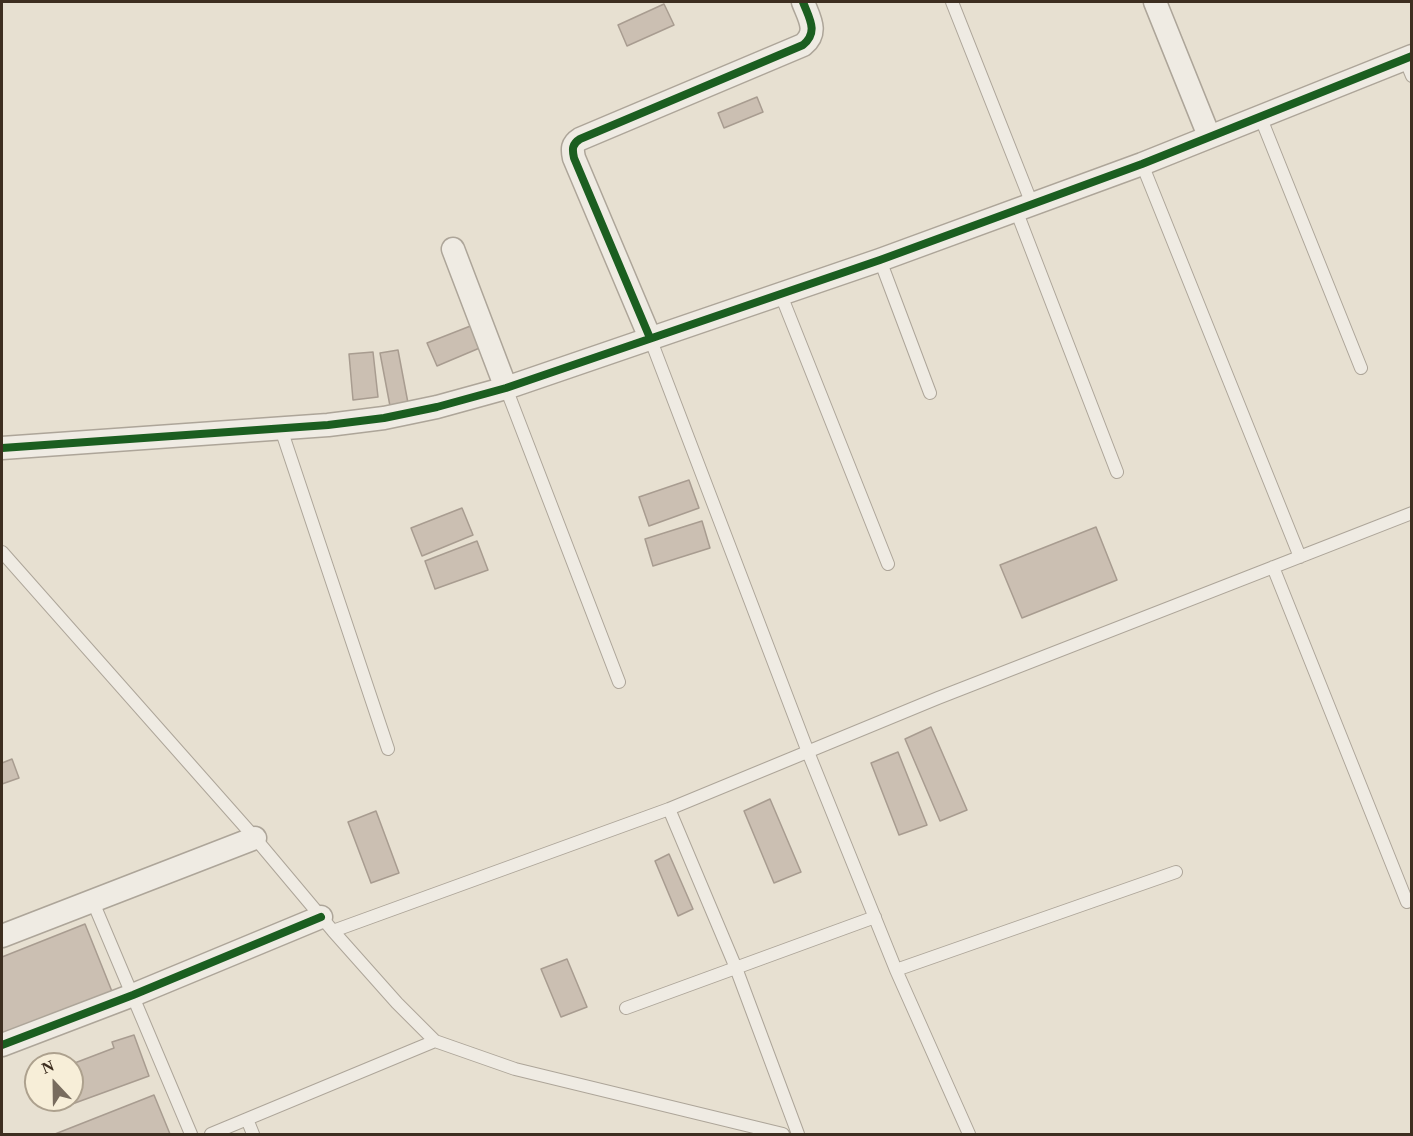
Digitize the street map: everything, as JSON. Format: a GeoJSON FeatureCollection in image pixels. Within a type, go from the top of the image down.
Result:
{"type":"FeatureCollection","features":[{"type":"Feature","properties":{"kind":"street"},"geometry":{"type":"LineString","coordinates":[[650,338],[574,158],[574,143],[803,45],[810,39],[812,30],[803,2]]}},
{"type":"Feature","properties":{"kind":"street"},"geometry":{"type":"LineString","coordinates":[[1155,2],[1209,136]]}},
{"type":"Feature","properties":{"kind":"street"},"geometry":{"type":"LineString","coordinates":[[2,448],[281,429],[384,418],[437,407],[506,388],[781,295],[1142,164],[1260,116],[1409,64]]}},
{"type":"Feature","properties":{"kind":"street"},"geometry":{"type":"LineString","coordinates":[[453,249],[506,388]]}},
{"type":"Feature","properties":{"kind":"street"},"geometry":{"type":"LineString","coordinates":[[2,936],[255,838]]}},
{"type":"Feature","properties":{"kind":"street"},"geometry":{"type":"LineString","coordinates":[[2,1044],[327,924]]}},
{"type":"Feature","properties":{"kind":"lane"},"geometry":{"type":"LineString","coordinates":[[952,2],[1117,472]]}},
{"type":"Feature","properties":{"kind":"lane"},"geometry":{"type":"LineString","coordinates":[[1260,116],[1361,368]]}},
{"type":"Feature","properties":{"kind":"lane"},"geometry":{"type":"LineString","coordinates":[[1142,164],[1300,557]]}},
{"type":"Feature","properties":{"kind":"lane"},"geometry":{"type":"LineString","coordinates":[[880,260],[930,393]]}},
{"type":"Feature","properties":{"kind":"lane"},"geometry":{"type":"LineString","coordinates":[[781,295],[888,564]]}},
{"type":"Feature","properties":{"kind":"lane"},"geometry":{"type":"LineString","coordinates":[[650,338],[808,752],[896,970],[969,1134]]}},
{"type":"Feature","properties":{"kind":"lane"},"geometry":{"type":"LineString","coordinates":[[506,388],[619,682]]}},
{"type":"Feature","properties":{"kind":"lane"},"geometry":{"type":"LineString","coordinates":[[281,429],[388,749]]}},
{"type":"Feature","properties":{"kind":"lane"},"geometry":{"type":"LineString","coordinates":[[327,924],[669,809],[1412,513]]}},
{"type":"Feature","properties":{"kind":"lane"},"geometry":{"type":"LineString","coordinates":[[2,552],[255,838],[327,924],[397,1003],[435,1041],[515,1069],[773,1134]]}},
{"type":"Feature","properties":{"kind":"lane"},"geometry":{"type":"LineString","coordinates":[[1273,567],[1407,902]]}},
{"type":"Feature","properties":{"kind":"lane"},"geometry":{"type":"LineString","coordinates":[[669,809],[736,968],[798,1134]]}},
{"type":"Feature","properties":{"kind":"lane"},"geometry":{"type":"LineString","coordinates":[[896,970],[1176,872]]}},
{"type":"Feature","properties":{"kind":"lane"},"geometry":{"type":"LineString","coordinates":[[93,902],[191,1134]]}},
{"type":"Feature","properties":{"kind":"lane"},"geometry":{"type":"LineString","coordinates":[[626,1008],[876,917]]}},
{"type":"Feature","properties":{"kind":"lane"},"geometry":{"type":"LineString","coordinates":[[210,1134],[435,1041]]}},
{"type":"Feature","properties":{"kind":"lane"},"geometry":{"type":"LineString","coordinates":[[247,1119],[253,1134]]}},
{"type":"Feature","properties":{"kind":"building"},"geometry":{"type":"Polygon","coordinates":[[[664,4],[674,25],[627,46],[618,25],[664,4]]]}},
{"type":"Feature","properties":{"kind":"building"},"geometry":{"type":"Polygon","coordinates":[[[757,97],[763,112],[724,128],[718,113],[757,97]]]}},
{"type":"Feature","properties":{"kind":"building"},"geometry":{"type":"Polygon","coordinates":[[[473,325],[482,347],[437,366],[427,343],[473,325]]]}},
{"type":"Feature","properties":{"kind":"building"},"geometry":{"type":"Polygon","coordinates":[[[398,350],[408,403],[390,406],[380,353],[398,350]]]}},
{"type":"Feature","properties":{"kind":"building"},"geometry":{"type":"Polygon","coordinates":[[[373,352],[378,397],[353,400],[349,354],[373,352]]]}},
{"type":"Feature","properties":{"kind":"building"},"geometry":{"type":"Polygon","coordinates":[[[689,480],[699,508],[649,526],[639,497],[689,480]]]}},
{"type":"Feature","properties":{"kind":"building"},"geometry":{"type":"Polygon","coordinates":[[[462,508],[473,535],[422,556],[411,528],[462,508]]]}},
{"type":"Feature","properties":{"kind":"building"},"geometry":{"type":"Polygon","coordinates":[[[702,521],[710,548],[653,566],[645,539],[702,521]]]}},
{"type":"Feature","properties":{"kind":"building"},"geometry":{"type":"Polygon","coordinates":[[[1096,527],[1117,580],[1022,618],[1000,565],[1096,527]]]}},
{"type":"Feature","properties":{"kind":"building"},"geometry":{"type":"Polygon","coordinates":[[[477,541],[488,570],[435,589],[425,561],[477,541]]]}},
{"type":"Feature","properties":{"kind":"building"},"geometry":{"type":"Polygon","coordinates":[[[931,727],[967,810],[940,821],[905,739],[931,727]]]}},
{"type":"Feature","properties":{"kind":"building"},"geometry":{"type":"Polygon","coordinates":[[[898,752],[927,825],[899,835],[871,763],[898,752]]]}},
{"type":"Feature","properties":{"kind":"building"},"geometry":{"type":"Polygon","coordinates":[[[12,759],[19,778],[2,784],[2,763],[12,759]]]}},
{"type":"Feature","properties":{"kind":"building"},"geometry":{"type":"Polygon","coordinates":[[[770,799],[801,872],[774,883],[744,811],[770,799]]]}},
{"type":"Feature","properties":{"kind":"building"},"geometry":{"type":"Polygon","coordinates":[[[376,811],[399,873],[371,883],[348,822],[376,811]]]}},
{"type":"Feature","properties":{"kind":"building"},"geometry":{"type":"Polygon","coordinates":[[[669,854],[693,909],[678,916],[655,861],[669,854]]]}},
{"type":"Feature","properties":{"kind":"building"},"geometry":{"type":"Polygon","coordinates":[[[85,924],[113,994],[2,1041],[2,957],[85,924]]]}},
{"type":"Feature","properties":{"kind":"building"},"geometry":{"type":"Polygon","coordinates":[[[567,959],[587,1007],[561,1017],[541,969],[567,959]]]}},
{"type":"Feature","properties":{"kind":"building"},"geometry":{"type":"Polygon","coordinates":[[[134,1035],[149,1076],[84,1100],[84,1059],[114,1048],[112,1042],[134,1035]]]}},
{"type":"Feature","properties":{"kind":"building"},"geometry":{"type":"Polygon","coordinates":[[[154,1095],[170,1134],[55,1134],[154,1095]]]}},
{"type":"Feature","properties":{"kind":"cycle path"},"geometry":{"type":"LineString","coordinates":[[650,338],[574,158],[574,145],[580,139],[803,45],[812,30],[803,2]]}},
{"type":"Feature","properties":{"kind":"cycle path"},"geometry":{"type":"LineString","coordinates":[[2,448],[328,425],[384,418],[437,407],[506,388],[880,260],[1142,164],[1412,56]]}},
{"type":"Feature","properties":{"kind":"cycle path"},"geometry":{"type":"LineString","coordinates":[[2,1045],[133,995],[321,917]]}}]}
